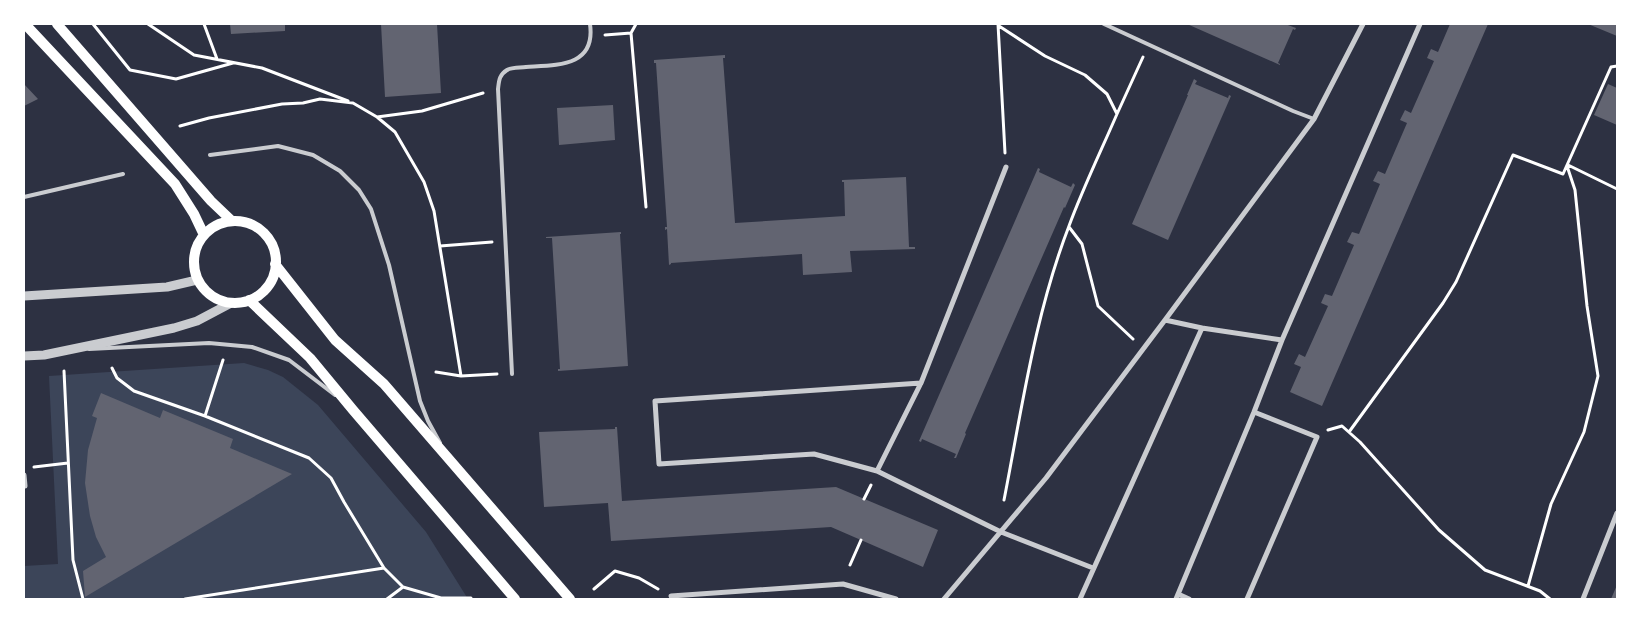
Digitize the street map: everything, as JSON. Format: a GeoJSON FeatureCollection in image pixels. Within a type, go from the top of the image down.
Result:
{"type":"FeatureCollection","features":[{"type":"Feature","properties":{"kind":"main road"},"geometry":{"type":"LineString","coordinates":[[25,24],[175,184],[194,214],[204,235]]}},
{"type":"Feature","properties":{"kind":"main road"},"geometry":{"type":"LineString","coordinates":[[57,24],[211,200],[232,221]]}},
{"type":"Feature","properties":{"kind":"main road"},"geometry":{"type":"LineString","coordinates":[[232,221],[254,225],[262,231],[273,247],[275,264],[272,280],[265,290],[256,297],[238,303],[231,303],[211,296],[197,280],[194,268],[194,256],[197,245],[204,235],[213,227],[223,222],[232,221]]}},
{"type":"Feature","properties":{"kind":"main road"},"geometry":{"type":"LineString","coordinates":[[275,264],[335,340],[384,384],[570,599]]}},
{"type":"Feature","properties":{"kind":"main road"},"geometry":{"type":"LineString","coordinates":[[249,300],[310,358],[515,599]]}},
{"type":"Feature","properties":{"kind":"street"},"geometry":{"type":"LineString","coordinates":[[944,599],[1046,478],[1314,118],[1363,24]]}},
{"type":"Feature","properties":{"kind":"street"},"geometry":{"type":"LineString","coordinates":[[1189,599],[1177,597],[1282,340],[1420,24]]}},
{"type":"Feature","properties":{"kind":"street"},"geometry":{"type":"LineString","coordinates":[[877,471],[921,383],[1006,167]]}},
{"type":"Feature","properties":{"kind":"street"},"geometry":{"type":"LineString","coordinates":[[24,296],[167,287],[197,280]]}},
{"type":"Feature","properties":{"kind":"street"},"geometry":{"type":"LineString","coordinates":[[24,356],[44,355],[174,328],[197,321],[231,303]]}},
{"type":"Feature","properties":{"kind":"street"},"geometry":{"type":"LineString","coordinates":[[1165,320],[1202,328],[1282,340]]}},
{"type":"Feature","properties":{"kind":"street"},"geometry":{"type":"LineString","coordinates":[[1080,599],[1202,328]]}},
{"type":"Feature","properties":{"kind":"street"},"geometry":{"type":"LineString","coordinates":[[921,383],[655,401],[659,464],[814,454],[877,471],[1001,532],[1093,568]]}},
{"type":"Feature","properties":{"kind":"street"},"geometry":{"type":"LineString","coordinates":[[1247,599],[1317,437],[1254,412]]}},
{"type":"Feature","properties":{"kind":"street"},"geometry":{"type":"LineString","coordinates":[[24,475],[24,486]]}},
{"type":"Feature","properties":{"kind":"street"},"geometry":{"type":"LineString","coordinates":[[1583,599],[1617,513]]}},
{"type":"Feature","properties":{"kind":"street"},"geometry":{"type":"LineString","coordinates":[[671,596],[843,584],[896,599]]}},
{"type":"Feature","properties":{"kind":"lane"},"geometry":{"type":"LineString","coordinates":[[512,374],[498,90],[499,78],[508,69],[566,64],[585,53],[592,36],[590,24]]}},
{"type":"Feature","properties":{"kind":"lane"},"geometry":{"type":"LineString","coordinates":[[1104,24],[1314,118]]}},
{"type":"Feature","properties":{"kind":"lane"},"geometry":{"type":"LineString","coordinates":[[210,155],[278,146],[313,155],[340,171],[359,190],[371,209],[389,265],[420,401],[428,421],[448,458]]}},
{"type":"Feature","properties":{"kind":"lane"},"geometry":{"type":"LineString","coordinates":[[24,197],[123,174]]}},
{"type":"Feature","properties":{"kind":"lane"},"geometry":{"type":"LineString","coordinates":[[70,350],[209,343],[252,346],[288,360],[324,385],[353,410]]}},
{"type":"Feature","properties":{"kind":"path"},"geometry":{"type":"LineString","coordinates":[[92,24],[130,70],[176,79],[234,62]]}},
{"type":"Feature","properties":{"kind":"path"},"geometry":{"type":"LineString","coordinates":[[148,24],[194,54],[262,68],[353,102]]}},
{"type":"Feature","properties":{"kind":"path"},"geometry":{"type":"LineString","coordinates":[[204,24],[217,59]]}},
{"type":"Feature","properties":{"kind":"path"},"geometry":{"type":"LineString","coordinates":[[636,24],[631,33],[646,207]]}},
{"type":"Feature","properties":{"kind":"path"},"geometry":{"type":"LineString","coordinates":[[999,25],[1045,56],[1086,75],[1107,94],[1117,114]]}},
{"type":"Feature","properties":{"kind":"path"},"geometry":{"type":"LineString","coordinates":[[999,25],[1006,167]]}},
{"type":"Feature","properties":{"kind":"path"},"geometry":{"type":"LineString","coordinates":[[592,36],[631,33]]}},
{"type":"Feature","properties":{"kind":"path"},"geometry":{"type":"LineString","coordinates":[[1004,500],[1043,308],[1068,226],[1148,44]]}},
{"type":"Feature","properties":{"kind":"path"},"geometry":{"type":"LineString","coordinates":[[1348,432],[1433,318],[1456,282],[1513,155],[1563,174],[1611,67],[1617,66]]}},
{"type":"Feature","properties":{"kind":"path"},"geometry":{"type":"LineString","coordinates":[[377,117],[422,110],[498,90]]}},
{"type":"Feature","properties":{"kind":"path"},"geometry":{"type":"LineString","coordinates":[[1567,165],[1617,189]]}},
{"type":"Feature","properties":{"kind":"path"},"geometry":{"type":"LineString","coordinates":[[1528,586],[1551,504],[1584,432],[1598,376],[1587,306],[1575,190],[1567,165]]}},
{"type":"Feature","properties":{"kind":"path"},"geometry":{"type":"LineString","coordinates":[[1068,226],[1082,244],[1098,306],[1143,349]]}},
{"type":"Feature","properties":{"kind":"path"},"geometry":{"type":"LineString","coordinates":[[440,246],[505,241]]}},
{"type":"Feature","properties":{"kind":"path"},"geometry":{"type":"LineString","coordinates":[[205,416],[223,360]]}},
{"type":"Feature","properties":{"kind":"path"},"geometry":{"type":"LineString","coordinates":[[112,368],[116,378],[134,391],[205,416],[309,458],[331,478],[384,568],[403,587],[441,598],[472,598]]}},
{"type":"Feature","properties":{"kind":"path"},"geometry":{"type":"LineString","coordinates":[[64,371],[73,560],[83,599]]}},
{"type":"Feature","properties":{"kind":"path"},"geometry":{"type":"LineString","coordinates":[[436,372],[461,376],[512,374]]}},
{"type":"Feature","properties":{"kind":"path"},"geometry":{"type":"LineString","coordinates":[[1317,437],[1328,430],[1342,426],[1360,442],[1439,530],[1485,570],[1540,591],[1550,599]]}},
{"type":"Feature","properties":{"kind":"path"},"geometry":{"type":"LineString","coordinates":[[33,467],[68,463]]}},
{"type":"Feature","properties":{"kind":"path"},"geometry":{"type":"LineString","coordinates":[[850,565],[861,540]]}},
{"type":"Feature","properties":{"kind":"path"},"geometry":{"type":"LineString","coordinates":[[185,599],[384,568]]}},
{"type":"Feature","properties":{"kind":"path"},"geometry":{"type":"LineString","coordinates":[[594,589],[616,571],[639,578],[671,596]]}},
{"type":"Feature","properties":{"kind":"path"},"geometry":{"type":"LineString","coordinates":[[387,599],[403,587]]}},
{"type":"Feature","properties":{"kind":"shaded area"},"geometry":{"type":"Polygon","coordinates":[[[244,363],[268,370],[283,377],[318,405],[426,532],[468,599],[24,599],[24,566],[58,564],[49,376],[244,363]]]}},
{"type":"Feature","properties":{"kind":"building"},"geometry":{"type":"Polygon","coordinates":[[[230,24],[285,24],[285,31],[231,34],[230,24]]]}},
{"type":"Feature","properties":{"kind":"building"},"geometry":{"type":"Polygon","coordinates":[[[381,24],[437,24],[441,93],[385,97],[381,24]]]}},
{"type":"Feature","properties":{"kind":"building"},"geometry":{"type":"Polygon","coordinates":[[[1187,24],[1285,24],[1296,28],[1295,30],[1293,29],[1278,63],[1280,65],[1187,24]]]}},
{"type":"Feature","properties":{"kind":"building"},"geometry":{"type":"Polygon","coordinates":[[[1450,24],[1488,24],[1322,406],[1290,392],[1301,367],[1294,364],[1299,354],[1305,357],[1328,306],[1321,303],[1325,294],[1332,296],[1354,245],[1347,242],[1352,232],[1359,234],[1380,184],[1373,181],[1378,171],[1385,174],[1407,123],[1400,120],[1405,110],[1411,113],[1434,61],[1427,58],[1431,49],[1438,52],[1450,24]]]}},
{"type":"Feature","properties":{"kind":"building"},"geometry":{"type":"Polygon","coordinates":[[[1588,24],[1617,24],[1617,36],[1588,24]]]}},
{"type":"Feature","properties":{"kind":"building"},"geometry":{"type":"Polygon","coordinates":[[[725,55],[725,58],[723,58],[735,223],[845,216],[844,182],[842,180],[906,177],[909,247],[915,247],[915,249],[850,251],[852,272],[803,275],[802,254],[671,263],[669,265],[667,229],[665,230],[665,227],[667,227],[656,63],[654,63],[654,60],[725,55]]]}},
{"type":"Feature","properties":{"kind":"building"},"geometry":{"type":"Polygon","coordinates":[[[1194,79],[1197,81],[1195,84],[1228,98],[1229,95],[1231,96],[1168,240],[1132,224],[1194,79]]]}},
{"type":"Feature","properties":{"kind":"building"},"geometry":{"type":"Polygon","coordinates":[[[24,84],[38,99],[24,106],[24,84]]]}},
{"type":"Feature","properties":{"kind":"building"},"geometry":{"type":"Polygon","coordinates":[[[1608,84],[1617,88],[1617,125],[1594,115],[1608,84]]]}},
{"type":"Feature","properties":{"kind":"building"},"geometry":{"type":"Polygon","coordinates":[[[613,105],[615,140],[559,145],[557,108],[613,105]]]}},
{"type":"Feature","properties":{"kind":"building"},"geometry":{"type":"Polygon","coordinates":[[[1038,168],[1040,169],[1039,172],[1071,187],[1073,183],[1075,185],[965,433],[956,458],[954,458],[956,454],[922,439],[921,442],[919,441],[1038,168]]]}},
{"type":"Feature","properties":{"kind":"building"},"geometry":{"type":"Polygon","coordinates":[[[621,232],[628,366],[558,371],[560,369],[552,238],[546,237],[621,232]]]}},
{"type":"Feature","properties":{"kind":"building"},"geometry":{"type":"Polygon","coordinates":[[[101,393],[160,418],[163,410],[233,439],[230,448],[292,474],[85,597],[83,571],[106,557],[96,537],[90,516],[85,483],[88,450],[97,418],[92,416],[101,393]]]}},
{"type":"Feature","properties":{"kind":"building"},"geometry":{"type":"Polygon","coordinates":[[[617,427],[622,501],[836,487],[938,530],[923,567],[831,527],[611,541],[608,503],[544,507],[539,432],[615,429],[617,427]]]}},
{"type":"Feature","properties":{"kind":"building"},"geometry":{"type":"Polygon","coordinates":[[[1617,585],[1617,599],[1611,599],[1617,585]]]}}]}
